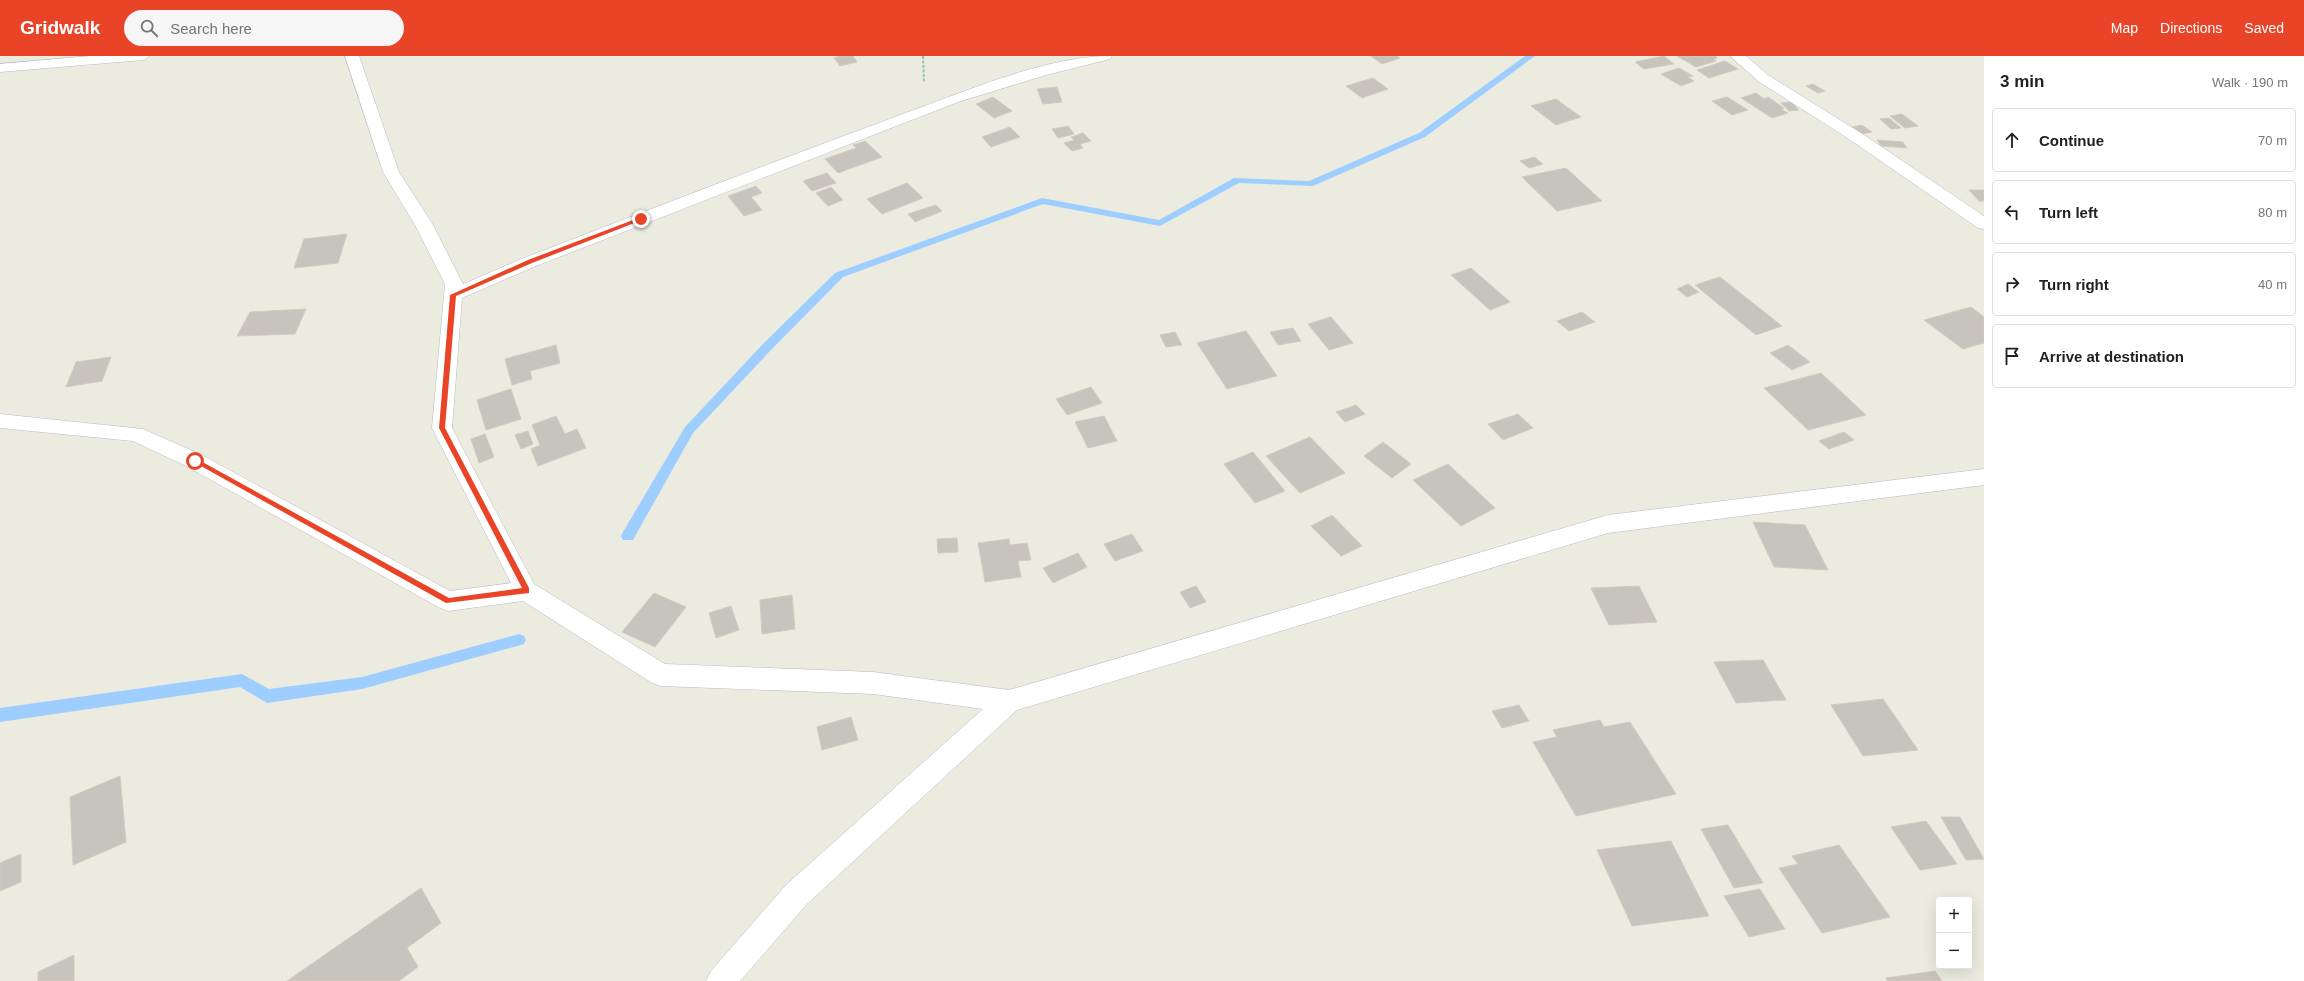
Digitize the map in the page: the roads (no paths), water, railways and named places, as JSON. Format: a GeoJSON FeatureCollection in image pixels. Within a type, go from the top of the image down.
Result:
{"type":"FeatureCollection","features":[{"type":"Feature","properties":{"kind":"street"},"geometry":{"type":"LineString","coordinates":[[0,68],[143,56]]}},
{"type":"Feature","properties":{"kind":"street"},"geometry":{"type":"LineString","coordinates":[[352,56],[391,172],[424,225],[454,284],[442,428],[526,590],[661,675],[873,683],[1009,700],[1608,524],[1984,477]]}},
{"type":"Feature","properties":{"kind":"street"},"geometry":{"type":"LineString","coordinates":[[453,295],[538,259],[918,114],[953,99],[1041,72],[1105,56]]}},
{"type":"Feature","properties":{"kind":"street"},"geometry":{"type":"LineString","coordinates":[[1737,56],[1763,78],[1855,136],[1984,224]]}},
{"type":"Feature","properties":{"kind":"street"},"geometry":{"type":"LineString","coordinates":[[0,421],[136,434],[195,461],[448,601],[526,590]]}},
{"type":"Feature","properties":{"kind":"street"},"geometry":{"type":"LineString","coordinates":[[721,981],[797,894],[1009,700]]}},
{"type":"Feature","properties":{"kind":"waterway"},"geometry":{"type":"LineString","coordinates":[[628,536],[689,430],[766,348],[839,275],[1042,201],[1160,223],[1237,180],[1310,184],[1422,135],[1531,56]]}},
{"type":"Feature","properties":{"kind":"waterway"},"geometry":{"type":"LineString","coordinates":[[0,715],[242,680],[267,696],[362,683],[519,640]]}}]}
